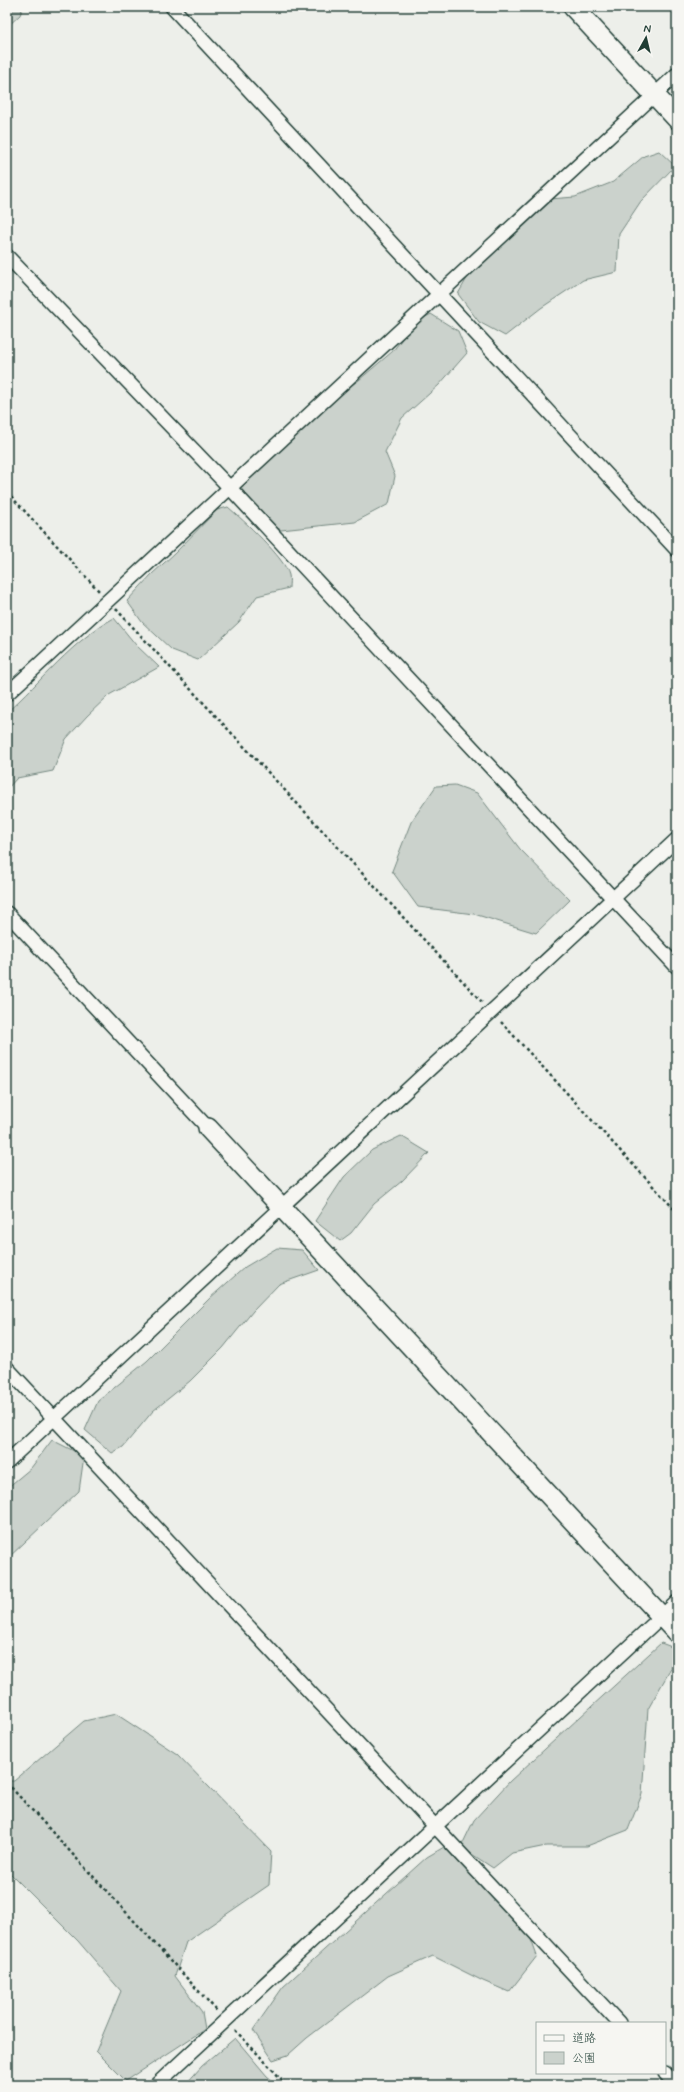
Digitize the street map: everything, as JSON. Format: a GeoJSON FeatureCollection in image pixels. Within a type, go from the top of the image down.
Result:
{"type":"FeatureCollection","features":[{"type":"Feature","properties":{"kind":"street"},"geometry":{"type":"LineString","coordinates":[[172,7],[677,550]]}},
{"type":"Feature","properties":{"kind":"street"},"geometry":{"type":"LineString","coordinates":[[573,7],[677,119]]}},
{"type":"Feature","properties":{"kind":"street"},"geometry":{"type":"LineString","coordinates":[[7,694],[677,74]]}},
{"type":"Feature","properties":{"kind":"street"},"geometry":{"type":"LineString","coordinates":[[7,256],[230,488],[677,966]]}},
{"type":"Feature","properties":{"kind":"street"},"geometry":{"type":"LineString","coordinates":[[7,1462],[282,1208],[612,897],[677,839]]}},
{"type":"Feature","properties":{"kind":"street"},"geometry":{"type":"LineString","coordinates":[[7,913],[677,1633]]}},
{"type":"Feature","properties":{"kind":"street"},"geometry":{"type":"LineString","coordinates":[[7,1368],[436,1825],[617,2022]]}},
{"type":"Feature","properties":{"kind":"street"},"geometry":{"type":"LineString","coordinates":[[156,2085],[677,1602]]}},
{"type":"Feature","properties":{"kind":"street"},"geometry":{"type":"LineString","coordinates":[[666,2074],[676,2085]]}},
{"type":"Feature","properties":{"kind":"path"},"geometry":{"type":"LineString","coordinates":[[7,492],[677,1212]]}},
{"type":"Feature","properties":{"kind":"path"},"geometry":{"type":"LineString","coordinates":[[7,1783],[287,2085]]}},
{"type":"Feature","properties":{"kind":"green space"},"geometry":{"type":"Polygon","coordinates":[[[7,7],[23,7],[20,15],[7,27],[7,7]]]}},
{"type":"Feature","properties":{"kind":"green space"},"geometry":{"type":"Polygon","coordinates":[[[659,151],[675,166],[641,201],[619,234],[617,272],[583,280],[541,308],[505,336],[479,322],[458,294],[474,266],[550,199],[575,197],[613,182],[644,156],[659,151]]]}},
{"type":"Feature","properties":{"kind":"green space"},"geometry":{"type":"Polygon","coordinates":[[[431,314],[458,331],[467,353],[439,385],[402,418],[385,452],[395,476],[389,504],[355,522],[281,530],[261,518],[237,488],[313,412],[359,380],[393,351],[413,324],[431,314]]]}},
{"type":"Feature","properties":{"kind":"green space"},"geometry":{"type":"Polygon","coordinates":[[[228,507],[272,549],[280,559],[289,575],[289,588],[257,596],[239,622],[198,660],[172,650],[142,622],[127,601],[152,574],[217,510],[228,507]]]}},
{"type":"Feature","properties":{"kind":"green space"},"geometry":{"type":"Polygon","coordinates":[[[114,618],[136,645],[159,667],[109,695],[87,716],[66,739],[53,771],[17,778],[7,789],[7,712],[84,638],[114,618]]]}},
{"type":"Feature","properties":{"kind":"green space"},"geometry":{"type":"Polygon","coordinates":[[[455,785],[477,793],[520,849],[570,900],[536,933],[474,914],[418,907],[392,871],[411,822],[436,786],[455,785]]]}},
{"type":"Feature","properties":{"kind":"green space"},"geometry":{"type":"Polygon","coordinates":[[[401,1136],[429,1153],[402,1181],[374,1204],[351,1233],[340,1241],[315,1221],[344,1177],[372,1150],[401,1136]]]}},
{"type":"Feature","properties":{"kind":"green space"},"geometry":{"type":"Polygon","coordinates":[[[277,1248],[302,1250],[319,1270],[279,1284],[253,1311],[223,1348],[190,1381],[153,1411],[123,1447],[112,1453],[85,1430],[98,1401],[147,1361],[210,1298],[245,1267],[277,1248]]]}},
{"type":"Feature","properties":{"kind":"green space"},"geometry":{"type":"Polygon","coordinates":[[[52,1440],[84,1456],[79,1491],[7,1559],[7,1488],[31,1468],[52,1440]]]}},
{"type":"Feature","properties":{"kind":"green space"},"geometry":{"type":"Polygon","coordinates":[[[661,1643],[677,1649],[677,1658],[648,1709],[642,1794],[628,1830],[587,1846],[546,1846],[512,1853],[493,1868],[461,1847],[474,1820],[510,1781],[661,1643]]]}},
{"type":"Feature","properties":{"kind":"green space"},"geometry":{"type":"Polygon","coordinates":[[[116,1714],[177,1754],[271,1851],[269,1885],[186,1942],[175,1976],[202,2012],[205,2029],[126,2081],[96,2051],[121,1991],[78,1941],[7,1870],[7,1781],[14,1781],[84,1721],[116,1714]]]}},
{"type":"Feature","properties":{"kind":"green space"},"geometry":{"type":"Polygon","coordinates":[[[444,1847],[483,1888],[524,1920],[537,1956],[509,1992],[433,1956],[388,1976],[307,2038],[288,2055],[273,2060],[253,2030],[283,1987],[427,1857],[444,1847]]]}},
{"type":"Feature","properties":{"kind":"green space"},"geometry":{"type":"Polygon","coordinates":[[[235,2038],[267,2076],[278,2085],[185,2085],[202,2066],[235,2038]]]}}]}
